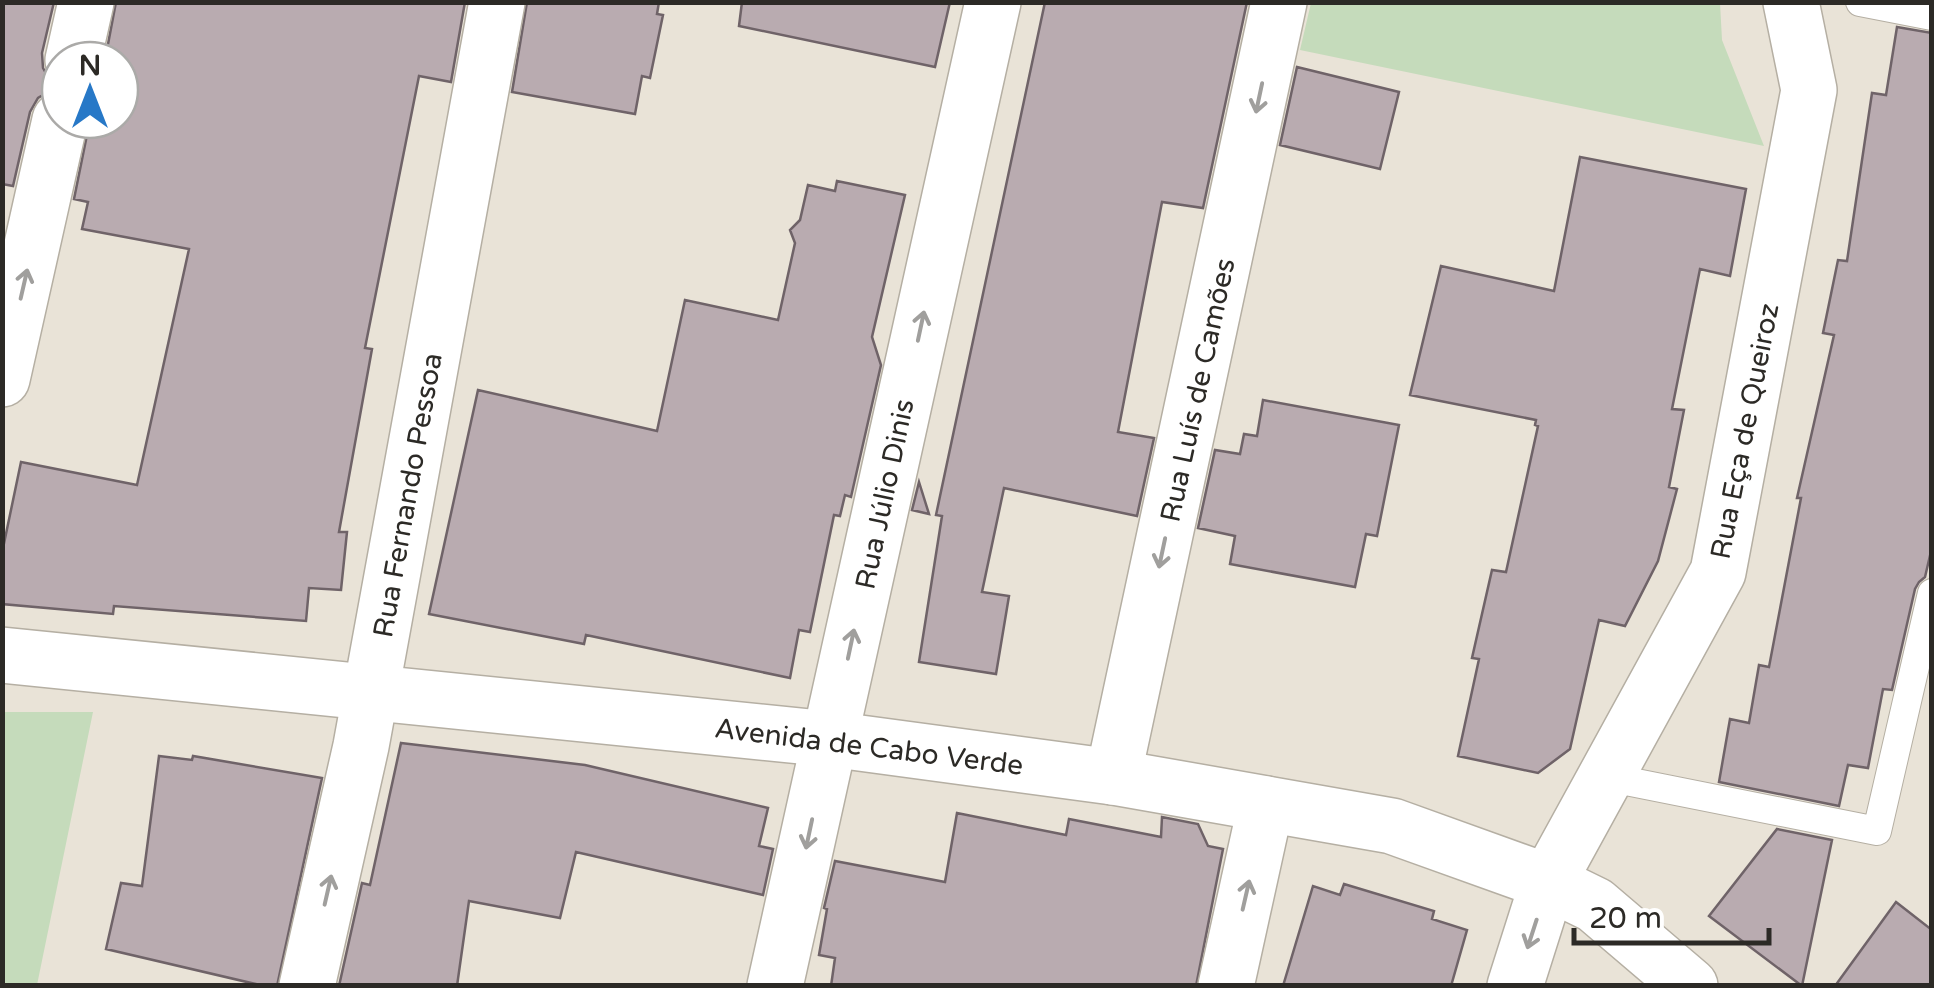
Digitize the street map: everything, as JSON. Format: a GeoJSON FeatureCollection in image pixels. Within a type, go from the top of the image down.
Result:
{"type":"FeatureCollection","features":[{"type":"Feature","properties":{"kind":"street"},"geometry":{"type":"LineString","coordinates":[[78,40],[86,2]]}},
{"type":"Feature","properties":{"kind":"street","name":"Rua Fernando Pessoa"},"geometry":{"type":"LineString","coordinates":[[307,986],[361,746],[498,2]]}},
{"type":"Feature","properties":{"kind":"street","name":"Rua Júlio Dinis"},"geometry":{"type":"LineString","coordinates":[[775,986],[992,2]]}},
{"type":"Feature","properties":{"kind":"street","name":"Rua Luís de Camões"},"geometry":{"type":"LineString","coordinates":[[1113,777],[1279,2]]}},
{"type":"Feature","properties":{"kind":"street","name":"Rua Eça de Queiroz"},"geometry":{"type":"LineString","coordinates":[[1515,986],[1548,882],[1718,572],[1809,90],[1792,2]]}},
{"type":"Feature","properties":{"kind":"street"},"geometry":{"type":"LineString","coordinates":[[2,379],[56,140]]}},
{"type":"Feature","properties":{"kind":"street","name":"Avenida de Cabo Verde"},"geometry":{"type":"LineString","coordinates":[[2,655],[830,739],[1113,777],[1392,826],[1548,882],[1595,906],[1690,986]]}},
{"type":"Feature","properties":{"kind":"street"},"geometry":{"type":"LineString","coordinates":[[1226,986],[1266,804]]}},
{"type":"Feature","properties":{"kind":"lane"},"geometry":{"type":"LineString","coordinates":[[1860,2],[1932,16]]}},
{"type":"Feature","properties":{"kind":"lane"},"geometry":{"type":"LineString","coordinates":[[1606,777],[1877,831],[1932,592]]}},
{"type":"Feature","properties":{"kind":"green space"},"geometry":{"type":"Polygon","coordinates":[[[1311,3],[1720,3],[1722,40],[1764,146],[1300,50],[1311,3]]]}},
{"type":"Feature","properties":{"kind":"green space"},"geometry":{"type":"Polygon","coordinates":[[[3,712],[93,712],[37,985],[3,985],[3,712]]]}},
{"type":"Feature","properties":{"kind":"building"},"geometry":{"type":"Polygon","coordinates":[[[2,2],[54,2],[45,40],[40,40],[40,97],[30,112],[13,186],[2,184],[2,2]]]}},
{"type":"Feature","properties":{"kind":"building"},"geometry":{"type":"Polygon","coordinates":[[[116,2],[465,2],[451,82],[419,76],[365,348],[372,349],[339,532],[347,532],[341,590],[309,588],[306,621],[114,606],[113,614],[2,604],[2,553],[21,462],[137,485],[189,249],[82,229],[88,202],[74,199],[86,140],[140,140],[140,40],[109,40],[116,2]]]}},
{"type":"Feature","properties":{"kind":"building"},"geometry":{"type":"Polygon","coordinates":[[[527,2],[659,2],[657,14],[663,15],[650,78],[642,76],[635,114],[512,92],[527,2]]]}},
{"type":"Feature","properties":{"kind":"building"},"geometry":{"type":"Polygon","coordinates":[[[742,2],[950,2],[935,67],[739,26],[742,2]]]}},
{"type":"Feature","properties":{"kind":"building"},"geometry":{"type":"Polygon","coordinates":[[[1045,2],[1247,2],[1203,208],[1162,202],[1118,432],[1154,438],[1137,516],[1004,488],[982,592],[1009,596],[996,674],[919,662],[942,516],[936,515],[1045,2]]]}},
{"type":"Feature","properties":{"kind":"building"},"geometry":{"type":"Polygon","coordinates":[[[1897,27],[1932,33],[1932,547],[1925,577],[1915,589],[1892,690],[1883,689],[1868,768],[1848,765],[1839,806],[1719,782],[1730,719],[1749,723],[1759,665],[1769,667],[1801,498],[1797,498],[1834,335],[1823,333],[1838,260],[1847,261],[1872,93],[1886,95],[1897,27]]]}},
{"type":"Feature","properties":{"kind":"building"},"geometry":{"type":"Polygon","coordinates":[[[1297,67],[1399,92],[1380,169],[1280,145],[1297,67]]]}},
{"type":"Feature","properties":{"kind":"building"},"geometry":{"type":"Polygon","coordinates":[[[1580,157],[1746,189],[1730,276],[1700,269],[1672,409],[1684,410],[1669,487],[1677,489],[1658,561],[1625,626],[1599,620],[1570,749],[1538,773],[1458,756],[1479,659],[1472,658],[1492,570],[1506,572],[1538,426],[1536,420],[1410,395],[1441,266],[1554,291],[1580,157]]]}},
{"type":"Feature","properties":{"kind":"building"},"geometry":{"type":"Polygon","coordinates":[[[837,181],[905,195],[872,337],[881,365],[851,497],[845,495],[840,516],[834,515],[810,632],[799,630],[790,678],[586,635],[584,644],[429,614],[478,390],[657,431],[685,300],[778,320],[795,243],[790,230],[800,220],[808,185],[835,191],[837,181]]]}},
{"type":"Feature","properties":{"kind":"building"},"geometry":{"type":"Polygon","coordinates":[[[1263,400],[1399,425],[1377,536],[1366,534],[1355,587],[1230,564],[1235,536],[1198,528],[1215,450],[1240,454],[1244,434],[1257,436],[1263,400]]]}},
{"type":"Feature","properties":{"kind":"building"},"geometry":{"type":"Polygon","coordinates":[[[919,482],[929,514],[912,510],[919,482]]]}},
{"type":"Feature","properties":{"kind":"building"},"geometry":{"type":"Polygon","coordinates":[[[401,743],[585,765],[768,808],[759,846],[773,849],[763,895],[576,852],[560,918],[469,901],[457,986],[339,986],[362,883],[370,885],[401,743]]]}},
{"type":"Feature","properties":{"kind":"building"},"geometry":{"type":"Polygon","coordinates":[[[159,756],[192,760],[193,756],[322,778],[277,986],[106,949],[121,883],[142,886],[159,756]]]}},
{"type":"Feature","properties":{"kind":"building"},"geometry":{"type":"Polygon","coordinates":[[[957,813],[1066,835],[1069,819],[1161,837],[1162,817],[1198,824],[1208,846],[1223,849],[1196,986],[831,986],[835,958],[819,955],[835,861],[945,882],[957,813]]]}},
{"type":"Feature","properties":{"kind":"building"},"geometry":{"type":"Polygon","coordinates":[[[1777,829],[1832,840],[1802,986],[1709,916],[1777,829]]]}},
{"type":"Feature","properties":{"kind":"building"},"geometry":{"type":"Polygon","coordinates":[[[1344,884],[1434,911],[1432,919],[1467,930],[1451,986],[1283,986],[1313,886],[1340,895],[1344,884]]]}},
{"type":"Feature","properties":{"kind":"building"},"geometry":{"type":"Polygon","coordinates":[[[1896,902],[1932,930],[1932,986],[1835,986],[1896,902]]]}}]}
